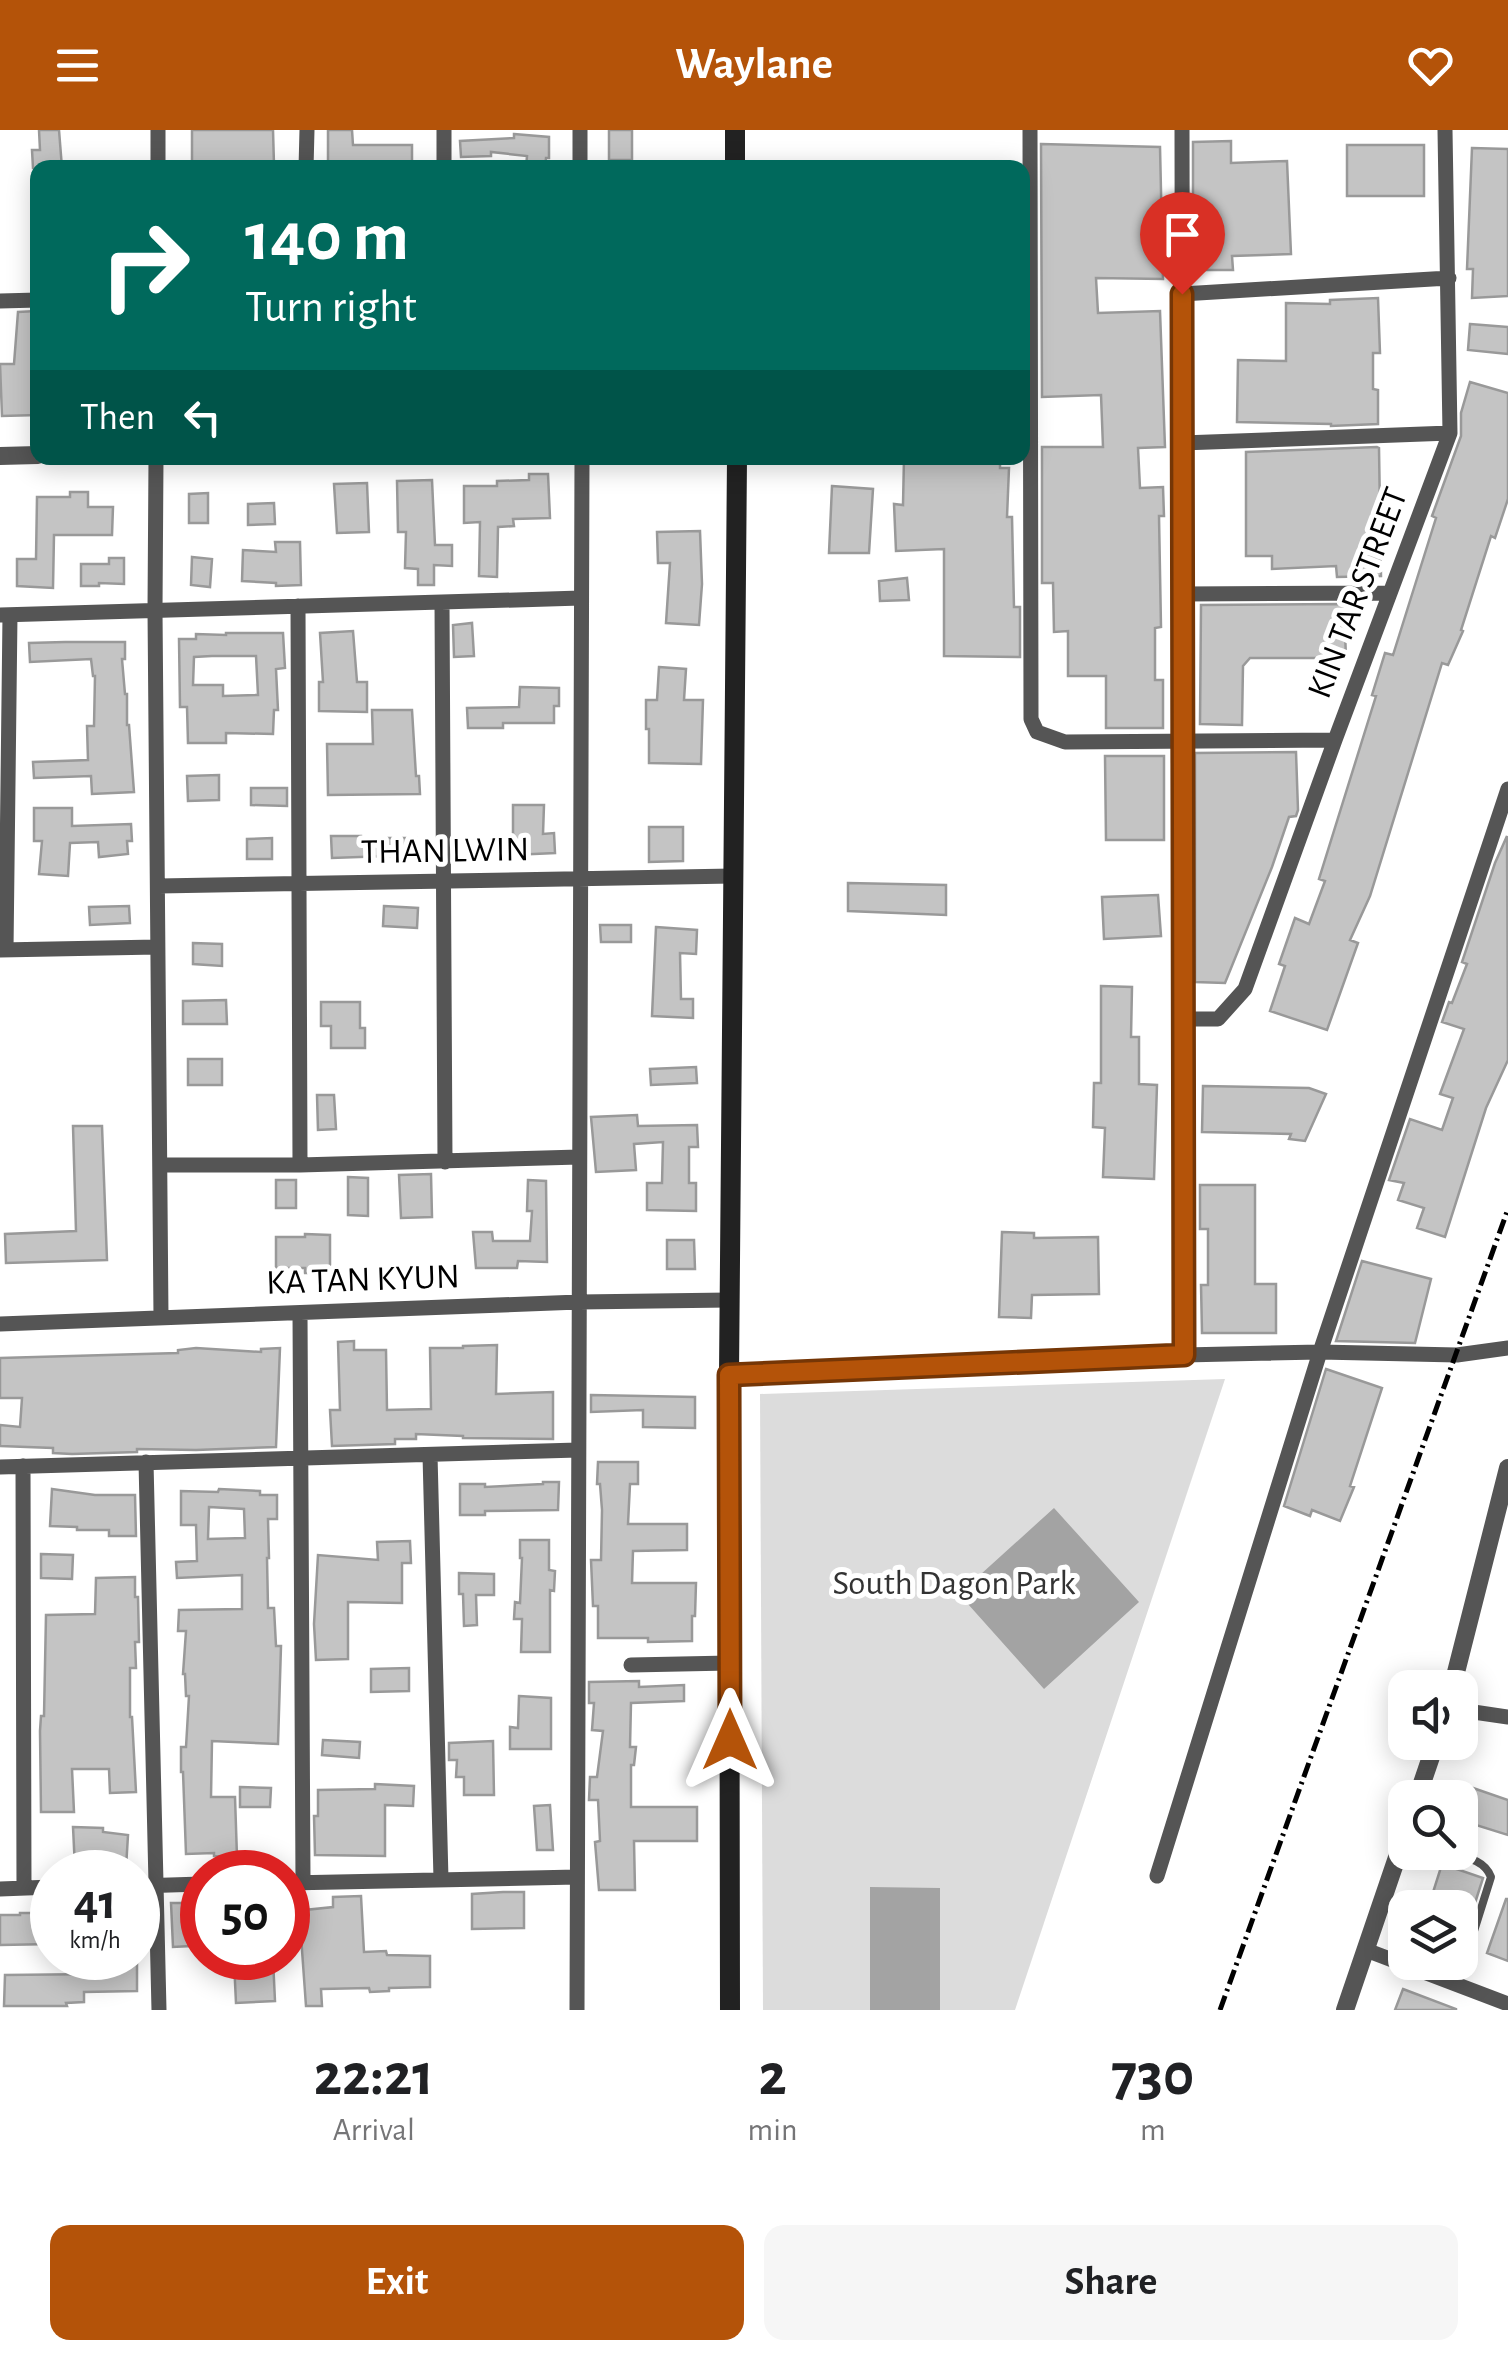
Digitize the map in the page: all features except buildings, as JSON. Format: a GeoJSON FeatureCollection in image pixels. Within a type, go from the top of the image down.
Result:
{"type":"FeatureCollection","features":[{"type":"Feature","properties":{"kind":"main road"},"geometry":{"type":"LineString","coordinates":[[735,130],[735,160]]}},
{"type":"Feature","properties":{"kind":"main road"},"geometry":{"type":"LineString","coordinates":[[730,2010],[729,1300],[737,465]]}},
{"type":"Feature","properties":{"kind":"street"},"geometry":{"type":"LineString","coordinates":[[158,130],[158,160]]}},
{"type":"Feature","properties":{"kind":"street"},"geometry":{"type":"LineString","coordinates":[[306,160],[307,130]]}},
{"type":"Feature","properties":{"kind":"street"},"geometry":{"type":"LineString","coordinates":[[444,130],[444,160]]}},
{"type":"Feature","properties":{"kind":"street"},"geometry":{"type":"LineString","coordinates":[[580,130],[580,160]]}},
{"type":"Feature","properties":{"kind":"street"},"geometry":{"type":"LineString","coordinates":[[1030,130],[1031,719],[1036,732],[1065,742],[1334,740]]}},
{"type":"Feature","properties":{"kind":"street"},"geometry":{"type":"LineString","coordinates":[[1182,130],[1184,1355]]}},
{"type":"Feature","properties":{"kind":"street","name":"KIN TAR STREET"},"geometry":{"type":"LineString","coordinates":[[1183,1019],[1218,1019],[1245,989],[1450,433],[1445,130]]}},
{"type":"Feature","properties":{"kind":"street"},"geometry":{"type":"LineString","coordinates":[[1182,294],[1449,278]]}},
{"type":"Feature","properties":{"kind":"street"},"geometry":{"type":"LineString","coordinates":[[0,301],[30,300]]}},
{"type":"Feature","properties":{"kind":"street"},"geometry":{"type":"LineString","coordinates":[[1182,443],[1450,433]]}},
{"type":"Feature","properties":{"kind":"street"},"geometry":{"type":"LineString","coordinates":[[0,456],[30,455]]}},
{"type":"Feature","properties":{"kind":"street"},"geometry":{"type":"LineString","coordinates":[[156,465],[161,1318]]}},
{"type":"Feature","properties":{"kind":"street"},"geometry":{"type":"LineString","coordinates":[[576,2010],[582,465]]}},
{"type":"Feature","properties":{"kind":"street"},"geometry":{"type":"LineString","coordinates":[[1182,594],[1390,593]]}},
{"type":"Feature","properties":{"kind":"street"},"geometry":{"type":"LineString","coordinates":[[157,947],[3,950],[5,615],[581,598]]}},
{"type":"Feature","properties":{"kind":"street"},"geometry":{"type":"LineString","coordinates":[[442,602],[444,1162]]}},
{"type":"Feature","properties":{"kind":"street"},"geometry":{"type":"LineString","coordinates":[[298,606],[300,1165]]}},
{"type":"Feature","properties":{"kind":"street"},"geometry":{"type":"LineString","coordinates":[[1157,1876],[1320,1352],[1508,789]]}},
{"type":"Feature","properties":{"kind":"street","name":"THAN LWIN"},"geometry":{"type":"LineString","coordinates":[[159,886],[733,876]]}},
{"type":"Feature","properties":{"kind":"street"},"geometry":{"type":"LineString","coordinates":[[160,1165],[579,1157]]}},
{"type":"Feature","properties":{"kind":"street","name":"KA TAN KYUN"},"geometry":{"type":"LineString","coordinates":[[0,1324],[729,1300]]}},
{"type":"Feature","properties":{"kind":"street"},"geometry":{"type":"LineString","coordinates":[[295,1850],[300,1312]]}},
{"type":"Feature","properties":{"kind":"street"},"geometry":{"type":"LineString","coordinates":[[729,1375],[1184,1355],[1320,1352],[1457,1355],[1508,1348]]}},
{"type":"Feature","properties":{"kind":"street"},"geometry":{"type":"LineString","coordinates":[[0,1467],[578,1450]]}},
{"type":"Feature","properties":{"kind":"street"},"geometry":{"type":"LineString","coordinates":[[430,1455],[441,1880]]}},
{"type":"Feature","properties":{"kind":"street"},"geometry":{"type":"LineString","coordinates":[[146,1462],[156,1850]]}},
{"type":"Feature","properties":{"kind":"street"},"geometry":{"type":"LineString","coordinates":[[22,1466],[24,1888]]}},
{"type":"Feature","properties":{"kind":"street"},"geometry":{"type":"LineString","coordinates":[[1457,1670],[1502,1511],[1508,1468]]}},
{"type":"Feature","properties":{"kind":"street"},"geometry":{"type":"LineString","coordinates":[[631,1665],[730,1663]]}},
{"type":"Feature","properties":{"kind":"street"},"geometry":{"type":"LineString","coordinates":[[1478,1713],[1508,1717]]}},
{"type":"Feature","properties":{"kind":"street"},"geometry":{"type":"LineString","coordinates":[[1345,2010],[1393,1870]]}},
{"type":"Feature","properties":{"kind":"street"},"geometry":{"type":"LineString","coordinates":[[310,1883],[577,1877]]}},
{"type":"Feature","properties":{"kind":"street"},"geometry":{"type":"LineString","coordinates":[[0,1888],[30,1888]]}},
{"type":"Feature","properties":{"kind":"street"},"geometry":{"type":"LineString","coordinates":[[1366,1950],[1508,2004]]}},
{"type":"Feature","properties":{"kind":"street"},"geometry":{"type":"LineString","coordinates":[[159,1980],[159,2010]]}},
{"type":"Feature","properties":{"kind":"lane"},"geometry":{"type":"LineString","coordinates":[[1456,1985],[1491,1877],[1489,1870],[1478,1862]]}},
{"type":"Feature","properties":{"kind":"green space","name":"South Dagon Park"},"geometry":{"type":"Polygon","coordinates":[[[1225,1379],[1015,2010],[763,2010],[760,1394],[1225,1379]]]}},
{"type":"Feature","properties":{"kind":"shaded area"},"geometry":{"type":"Polygon","coordinates":[[[1054,1508],[1139,1602],[1044,1689],[959,1594],[1054,1508]]]}},
{"type":"Feature","properties":{"kind":"shaded area"},"geometry":{"type":"Polygon","coordinates":[[[870,1887],[940,1888],[940,2010],[870,2010],[870,1887]]]}},
{"type":"Feature","properties":{"kind":"railway"},"geometry":{"type":"LineString","coordinates":[[1220,2010],[1508,1209]]}},
{"type":"Feature","properties":{"kind":"route"},"geometry":{"type":"LineString","coordinates":[[730,1740],[729,1375],[1184,1355],[1182,294]]}}]}
